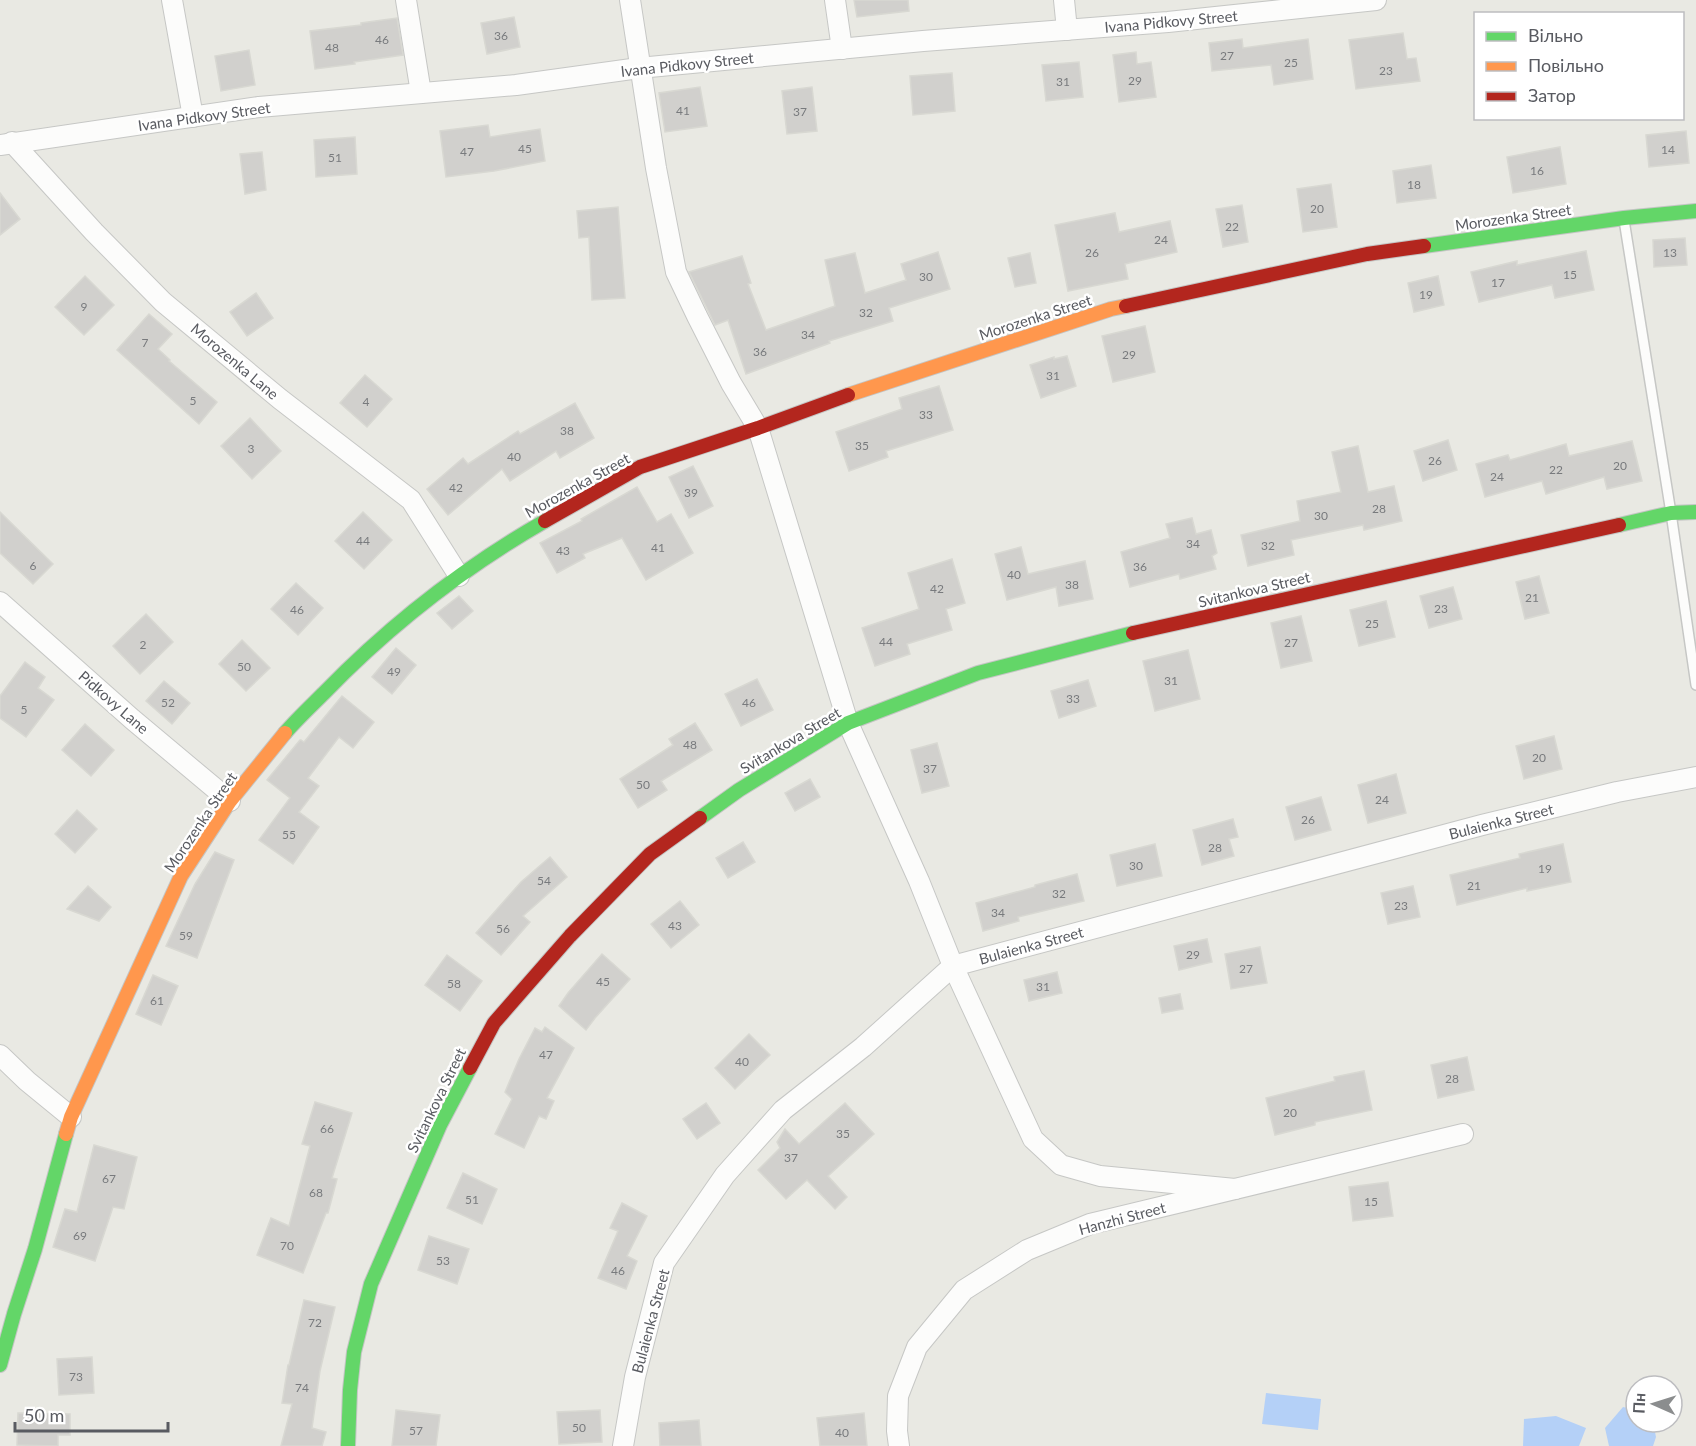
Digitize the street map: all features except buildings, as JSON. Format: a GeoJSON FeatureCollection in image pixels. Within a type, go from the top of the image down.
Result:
{"type":"FeatureCollection","features":[{"type":"Feature","properties":{"kind":"street"},"geometry":{"type":"LineString","coordinates":[[172,0],[193,117]]}},
{"type":"Feature","properties":{"kind":"street"},"geometry":{"type":"LineString","coordinates":[[406,0],[421,93]]}},
{"type":"Feature","properties":{"kind":"street"},"geometry":{"type":"LineString","coordinates":[[630,0],[639,68],[676,272],[731,383],[758,428],[848,723],[920,881],[952,966],[1033,1139],[1061,1166],[1100,1176],[1235,1189]]}},
{"type":"Feature","properties":{"kind":"street"},"geometry":{"type":"LineString","coordinates":[[835,0],[842,49]]}},
{"type":"Feature","properties":{"kind":"street"},"geometry":{"type":"LineString","coordinates":[[1064,0],[1068,30]]}},
{"type":"Feature","properties":{"kind":"street","name":"Ivana Pidkovy Street"},"geometry":{"type":"LineString","coordinates":[[6,143],[259,107],[516,85],[639,68],[842,49],[1168,22],[1305,4],[1376,0]]}},
{"type":"Feature","properties":{"kind":"street","name":"Morozenka Lane"},"geometry":{"type":"LineString","coordinates":[[6,143],[163,302],[280,399],[411,501],[459,576]]}},
{"type":"Feature","properties":{"kind":"street","name":"Morozenka Street"},"geometry":{"type":"LineString","coordinates":[[0,1365],[71,1117],[181,876],[230,801],[288,730],[349,667],[393,627],[459,576],[523,534],[640,467],[758,428],[872,386],[1111,309],[1367,254],[1624,218],[1696,211]]}},
{"type":"Feature","properties":{"kind":"street","name":"Svitankova Street"},"geometry":{"type":"LineString","coordinates":[[348,1446],[354,1352],[371,1284],[440,1125],[494,1023],[570,936],[650,854],[739,790],[848,723],[978,673],[1101,641],[1671,513],[1696,512]]}},
{"type":"Feature","properties":{"kind":"street","name":"Pidkovy Lane"},"geometry":{"type":"LineString","coordinates":[[0,602],[132,719],[230,801]]}},
{"type":"Feature","properties":{"kind":"street","name":"Bulaienka Street"},"geometry":{"type":"LineString","coordinates":[[623,1446],[635,1377],[664,1263],[725,1175],[783,1110],[863,1047],[952,966],[1482,825],[1617,792],[1696,777]]}},
{"type":"Feature","properties":{"kind":"street"},"geometry":{"type":"LineString","coordinates":[[0,1055],[27,1082],[71,1117]]}},
{"type":"Feature","properties":{"kind":"street","name":"Hanzhi Street"},"geometry":{"type":"LineString","coordinates":[[899,1446],[898,1396],[917,1347],[964,1290],[1027,1250],[1090,1224],[1463,1134]]}},
{"type":"Feature","properties":{"kind":"lane"},"geometry":{"type":"LineString","coordinates":[[1624,218],[1696,685]]}},
{"type":"Feature","properties":{"kind":"water"},"geometry":{"type":"Polygon","coordinates":[[[1266,1393],[1321,1399],[1318,1430],[1262,1424],[1266,1393]]]}},
{"type":"Feature","properties":{"kind":"water"},"geometry":{"type":"Polygon","coordinates":[[[1623,1407],[1624,1434],[1655,1434],[1656,1437],[1653,1446],[1609,1446],[1605,1428],[1623,1407]]]}},
{"type":"Feature","properties":{"kind":"water"},"geometry":{"type":"Polygon","coordinates":[[[1556,1416],[1586,1428],[1579,1446],[1523,1446],[1524,1419],[1556,1416]]]}},
{"type":"Feature","properties":{"kind":"traffic: fast"},"geometry":{"type":"LineString","coordinates":[[1424,246],[1624,218],[1696,211]]}},
{"type":"Feature","properties":{"kind":"traffic: fast"},"geometry":{"type":"LineString","coordinates":[[1619,525],[1671,513],[1696,512]]}},
{"type":"Feature","properties":{"kind":"traffic: fast"},"geometry":{"type":"LineString","coordinates":[[285,733],[374,644],[456,578],[545,521]]}},
{"type":"Feature","properties":{"kind":"traffic: fast"},"geometry":{"type":"LineString","coordinates":[[700,818],[739,790],[848,723],[978,673],[1133,633]]}},
{"type":"Feature","properties":{"kind":"traffic: fast"},"geometry":{"type":"LineString","coordinates":[[348,1446],[354,1352],[371,1284],[440,1125],[470,1068]]}},
{"type":"Feature","properties":{"kind":"traffic: fast"},"geometry":{"type":"LineString","coordinates":[[0,1365],[66,1134]]}},
{"type":"Feature","properties":{"kind":"traffic: slow"},"geometry":{"type":"LineString","coordinates":[[848,395],[1126,306]]}},
{"type":"Feature","properties":{"kind":"traffic: slow"},"geometry":{"type":"LineString","coordinates":[[66,1134],[71,1117],[181,876],[230,801],[285,733]]}},
{"type":"Feature","properties":{"kind":"traffic: jam"},"geometry":{"type":"LineString","coordinates":[[1126,306],[1367,254],[1424,246]]}},
{"type":"Feature","properties":{"kind":"traffic: jam"},"geometry":{"type":"LineString","coordinates":[[545,521],[640,467],[848,395]]}},
{"type":"Feature","properties":{"kind":"traffic: jam"},"geometry":{"type":"LineString","coordinates":[[1133,633],[1619,525]]}},
{"type":"Feature","properties":{"kind":"traffic: jam"},"geometry":{"type":"LineString","coordinates":[[470,1068],[494,1023],[570,936],[650,854],[700,818]]}}]}
